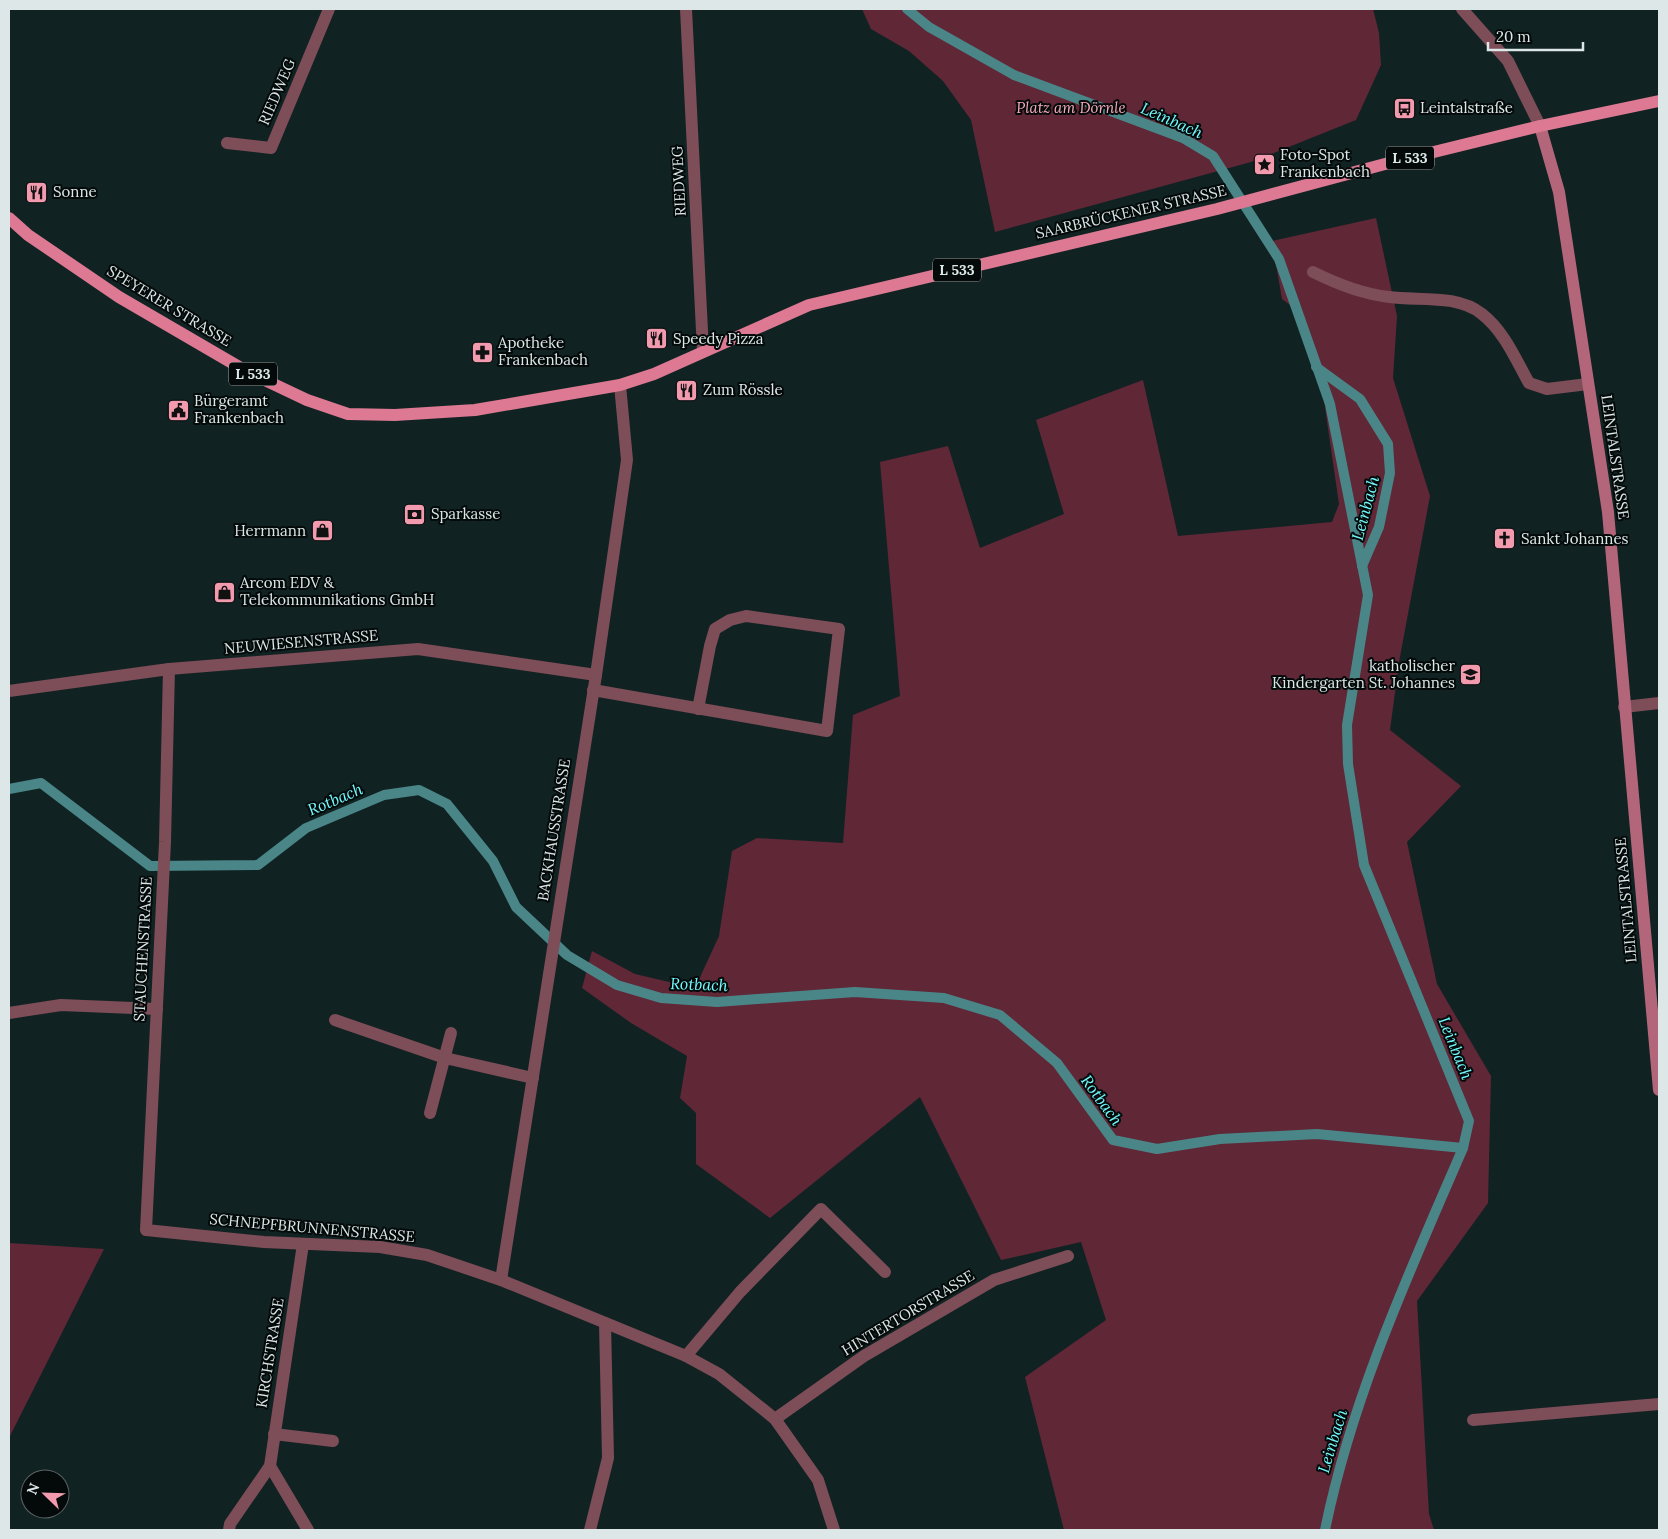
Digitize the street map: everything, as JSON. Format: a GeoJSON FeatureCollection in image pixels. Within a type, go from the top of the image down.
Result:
{"type":"FeatureCollection","features":[{"type":"Feature","properties":{"kind":"main road","name":"SAARBRÜCKENER STRASSE"},"geometry":{"type":"LineString","coordinates":[[620,385],[654,374],[809,305],[1217,209],[1280,191],[1540,126],[1659,102]]}},
{"type":"Feature","properties":{"kind":"main road","name":"LEINTALSTRASSE"},"geometry":{"type":"LineString","coordinates":[[1540,126],[1559,192],[1608,512],[1659,1090]]}},
{"type":"Feature","properties":{"kind":"main road","name":"SPEYERER STRASSE"},"geometry":{"type":"LineString","coordinates":[[9,218],[28,234],[119,297],[246,371],[307,400],[348,414],[395,415],[475,410],[620,385]]}},
{"type":"Feature","properties":{"kind":"street","name":"RIEDWEG"},"geometry":{"type":"LineString","coordinates":[[227,142],[271,148],[329,9]]}},
{"type":"Feature","properties":{"kind":"street","name":"RIEDWEG"},"geometry":{"type":"LineString","coordinates":[[686,9],[703,351]]}},
{"type":"Feature","properties":{"kind":"street"},"geometry":{"type":"LineString","coordinates":[[1462,9],[1508,61],[1540,126]]}},
{"type":"Feature","properties":{"kind":"street"},"geometry":{"type":"LineString","coordinates":[[1313,272],[1344,287],[1387,297],[1458,302],[1482,313],[1501,334],[1529,383],[1547,389],[1588,384]]}},
{"type":"Feature","properties":{"kind":"street","name":"BACKHAUSSTRASSE"},"geometry":{"type":"LineString","coordinates":[[500,1280],[596,675],[628,454],[620,385]]}},
{"type":"Feature","properties":{"kind":"street"},"geometry":{"type":"LineString","coordinates":[[593,690],[698,709],[827,731],[839,629],[746,616],[730,620],[715,629],[698,709]]}},
{"type":"Feature","properties":{"kind":"street","name":"NEUWIESENSTRASSE"},"geometry":{"type":"LineString","coordinates":[[9,691],[169,669],[418,649],[596,675]]}},
{"type":"Feature","properties":{"kind":"street","name":"STAUCHENSTRASSE"},"geometry":{"type":"LineString","coordinates":[[146,1230],[165,842],[169,669]]}},
{"type":"Feature","properties":{"kind":"street"},"geometry":{"type":"LineString","coordinates":[[1624,707],[1659,703]]}},
{"type":"Feature","properties":{"kind":"street"},"geometry":{"type":"LineString","coordinates":[[9,1012],[61,1005],[157,1009]]}},
{"type":"Feature","properties":{"kind":"street"},"geometry":{"type":"LineString","coordinates":[[335,1020],[445,1058],[533,1078]]}},
{"type":"Feature","properties":{"kind":"street"},"geometry":{"type":"LineString","coordinates":[[430,1113],[451,1033]]}},
{"type":"Feature","properties":{"kind":"street"},"geometry":{"type":"LineString","coordinates":[[686,1356],[740,1292],[821,1209],[884,1272]]}},
{"type":"Feature","properties":{"kind":"street","name":"SCHNEPFBRUNNENSTRASSE"},"geometry":{"type":"LineString","coordinates":[[146,1230],[303,1244],[380,1247],[427,1255],[500,1280]]}},
{"type":"Feature","properties":{"kind":"street","name":"KIRCHSTRASSE"},"geometry":{"type":"LineString","coordinates":[[229,1530],[230,1524],[270,1466],[303,1244]]}},
{"type":"Feature","properties":{"kind":"street","name":"HINTERTORSTRASSE"},"geometry":{"type":"LineString","coordinates":[[775,1419],[864,1356],[994,1280],[1068,1256]]}},
{"type":"Feature","properties":{"kind":"street"},"geometry":{"type":"LineString","coordinates":[[500,1280],[686,1356],[719,1374],[775,1419],[818,1480],[834,1530]]}},
{"type":"Feature","properties":{"kind":"street"},"geometry":{"type":"LineString","coordinates":[[590,1530],[608,1458],[605,1323]]}},
{"type":"Feature","properties":{"kind":"street"},"geometry":{"type":"LineString","coordinates":[[1473,1420],[1659,1404]]}},
{"type":"Feature","properties":{"kind":"street"},"geometry":{"type":"LineString","coordinates":[[274,1434],[333,1441]]}},
{"type":"Feature","properties":{"kind":"street"},"geometry":{"type":"LineString","coordinates":[[270,1466],[308,1530]]}},
{"type":"Feature","properties":{"kind":"green space","name":"Platz am Dörnle"},"geometry":{"type":"Polygon","coordinates":[[[862,9],[1373,9],[1379,33],[1381,65],[1356,120],[1251,162],[995,232],[971,120],[943,81],[909,51],[871,29],[862,9]]]}},
{"type":"Feature","properties":{"kind":"green space"},"geometry":{"type":"Polygon","coordinates":[[[1376,218],[1397,316],[1393,378],[1430,496],[1399,662],[1390,730],[1461,786],[1407,842],[1437,984],[1491,1076],[1488,1203],[1417,1301],[1429,1514],[1434,1530],[1064,1530],[1025,1377],[1106,1320],[1081,1242],[1001,1260],[920,1097],[770,1218],[696,1164],[696,1113],[680,1098],[687,1056],[631,1023],[582,988],[592,951],[635,974],[695,988],[719,936],[732,851],[757,838],[843,843],[853,715],[900,696],[880,462],[948,446],[980,548],[1064,514],[1036,420],[1143,380],[1178,536],[1332,522],[1339,504],[1321,380],[1298,311],[1282,299],[1272,241],[1376,218]]]}},
{"type":"Feature","properties":{"kind":"green space"},"geometry":{"type":"Polygon","coordinates":[[[9,1243],[104,1249],[9,1438],[9,1243]]]}},
{"type":"Feature","properties":{"kind":"waterway","name":"Leinbach"},"geometry":{"type":"LineString","coordinates":[[907,9],[929,27],[1014,75],[1183,138],[1213,156],[1279,259],[1330,404],[1368,595],[1347,725],[1348,764],[1364,865],[1469,1121],[1463,1148],[1403,1289],[1366,1384],[1336,1481],[1325,1530]]}},
{"type":"Feature","properties":{"kind":"waterway","name":"Leinbach"},"geometry":{"type":"LineString","coordinates":[[1316,367],[1360,399],[1388,444],[1390,473],[1379,527],[1362,566]]}},
{"type":"Feature","properties":{"kind":"waterway","name":"Rotbach"},"geometry":{"type":"LineString","coordinates":[[9,789],[41,783],[150,866],[258,865],[306,828],[384,795],[419,790],[447,804],[493,861],[516,907],[567,955],[617,985],[661,998],[717,1002],[855,992],[944,998],[1000,1015],[1057,1063],[1113,1140],[1157,1149],[1220,1139],[1317,1134],[1463,1148]]}},
{"type":"Feature","properties":{"kind":"place","name":"Leintalstraße"},"geometry":{"type":"Point","coordinates":[1404,108]}},
{"type":"Feature","properties":{"kind":"place","name":"Foto-Spot Frankenbach"},"geometry":{"type":"Point","coordinates":[1264,164]}},
{"type":"Feature","properties":{"kind":"place","name":"Sonne"},"geometry":{"type":"Point","coordinates":[37,192]}},
{"type":"Feature","properties":{"kind":"place","name":"Speedy Pizza"},"geometry":{"type":"Point","coordinates":[657,339]}},
{"type":"Feature","properties":{"kind":"place","name":"Apotheke Frankenbach"},"geometry":{"type":"Point","coordinates":[482,352]}},
{"type":"Feature","properties":{"kind":"place","name":"Zum Rössle"},"geometry":{"type":"Point","coordinates":[687,390]}},
{"type":"Feature","properties":{"kind":"place","name":"Bürgeramt Frankenbach"},"geometry":{"type":"Point","coordinates":[178,410]}},
{"type":"Feature","properties":{"kind":"place","name":"Sparkasse"},"geometry":{"type":"Point","coordinates":[415,514]}},
{"type":"Feature","properties":{"kind":"place","name":"Herrmann"},"geometry":{"type":"Point","coordinates":[322,531]}},
{"type":"Feature","properties":{"kind":"place","name":"Sankt Johannes"},"geometry":{"type":"Point","coordinates":[1505,539]}},
{"type":"Feature","properties":{"kind":"place","name":"Arcom EDV & Telekommunikations GmbH"},"geometry":{"type":"Point","coordinates":[224,592]}},
{"type":"Feature","properties":{"kind":"place","name":"katholischer Kindergarten St. Johannes"},"geometry":{"type":"Point","coordinates":[1471,675]}}]}
